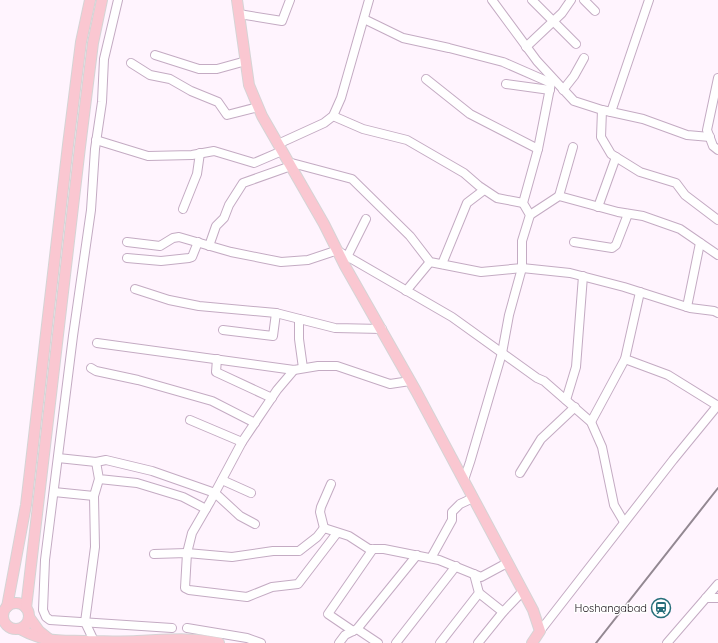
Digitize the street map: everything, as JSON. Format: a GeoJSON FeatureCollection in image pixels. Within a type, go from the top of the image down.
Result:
{"type":"FeatureCollection","features":[{"type":"Feature","properties":{"kind":"main road"},"geometry":{"type":"LineString","coordinates":[[90,0],[81,42],[76,78],[26,505],[4,612],[4,626],[14,629],[20,628],[27,623],[81,139],[93,43],[102,0]]}},
{"type":"Feature","properties":{"kind":"main road"},"geometry":{"type":"LineString","coordinates":[[237,0],[249,84],[262,116],[341,253],[533,610],[540,631],[532,643]]}},
{"type":"Feature","properties":{"kind":"main road"},"geometry":{"type":"LineString","coordinates":[[4,612],[17,603],[24,606],[39,631],[50,640]]}},
{"type":"Feature","properties":{"kind":"main road"},"geometry":{"type":"LineString","coordinates":[[20,628],[39,640],[138,642],[167,639],[211,641],[219,643]]}},
{"type":"Feature","properties":{"kind":"street"},"geometry":{"type":"LineString","coordinates":[[118,0],[104,59],[102,102],[96,140],[91,210],[73,330],[45,560],[44,613],[50,620],[172,628]]}},
{"type":"Feature","properties":{"kind":"street"},"geometry":{"type":"LineString","coordinates":[[239,14],[282,21],[290,0]]}},
{"type":"Feature","properties":{"kind":"street"},"geometry":{"type":"LineString","coordinates":[[492,0],[537,61],[551,84],[538,149],[523,203],[530,215]]}},
{"type":"Feature","properties":{"kind":"street"},"geometry":{"type":"LineString","coordinates":[[532,0],[576,44]]}},
{"type":"Feature","properties":{"kind":"street"},"geometry":{"type":"LineString","coordinates":[[526,47],[562,13],[571,0]]}},
{"type":"Feature","properties":{"kind":"street"},"geometry":{"type":"LineString","coordinates":[[584,0],[595,11]]}},
{"type":"Feature","properties":{"kind":"street"},"geometry":{"type":"LineString","coordinates":[[611,112],[649,0]]}},
{"type":"Feature","properties":{"kind":"street"},"geometry":{"type":"LineString","coordinates":[[96,140],[148,156],[192,155],[214,151],[254,163],[324,123],[333,116],[341,98],[368,1]]}},
{"type":"Feature","properties":{"kind":"street"},"geometry":{"type":"LineString","coordinates":[[364,19],[402,38],[503,62],[563,90],[574,101],[602,110],[643,119],[687,135],[710,137]]}},
{"type":"Feature","properties":{"kind":"street"},"geometry":{"type":"LineString","coordinates":[[155,55],[199,70],[217,68],[246,61]]}},
{"type":"Feature","properties":{"kind":"street"},"geometry":{"type":"LineString","coordinates":[[563,90],[574,76],[584,58]]}},
{"type":"Feature","properties":{"kind":"street"},"geometry":{"type":"LineString","coordinates":[[131,63],[150,74],[170,79],[191,91],[218,102],[227,114],[258,107]]}},
{"type":"Feature","properties":{"kind":"street"},"geometry":{"type":"LineString","coordinates":[[718,78],[707,130],[713,146],[718,150]]}},
{"type":"Feature","properties":{"kind":"street"},"geometry":{"type":"LineString","coordinates":[[426,79],[470,114],[538,149]]}},
{"type":"Feature","properties":{"kind":"street"},"geometry":{"type":"LineString","coordinates":[[506,84],[551,84]]}},
{"type":"Feature","properties":{"kind":"street"},"geometry":{"type":"LineString","coordinates":[[602,110],[601,137],[611,154],[640,172],[676,183],[685,195],[718,220]]}},
{"type":"Feature","properties":{"kind":"street"},"geometry":{"type":"LineString","coordinates":[[333,116],[363,129],[407,140],[464,173],[484,190],[497,198],[523,203]]}},
{"type":"Feature","properties":{"kind":"street"},"geometry":{"type":"LineString","coordinates":[[464,480],[502,353],[509,315],[522,268],[522,241],[530,215],[560,196],[573,147]]}},
{"type":"Feature","properties":{"kind":"street"},"geometry":{"type":"LineString","coordinates":[[183,209],[197,174],[200,154]]}},
{"type":"Feature","properties":{"kind":"street"},"geometry":{"type":"LineString","coordinates":[[598,207],[616,157]]}},
{"type":"Feature","properties":{"kind":"street"},"geometry":{"type":"LineString","coordinates":[[209,246],[218,224],[224,218],[229,205],[243,183],[290,164],[352,180],[410,236],[430,262],[481,272],[522,268],[570,273],[640,292],[687,307],[714,311],[718,313]]}},
{"type":"Feature","properties":{"kind":"street"},"geometry":{"type":"LineString","coordinates":[[442,264],[467,203],[484,190]]}},
{"type":"Feature","properties":{"kind":"street"},"geometry":{"type":"LineString","coordinates":[[560,196],[598,207],[643,216],[680,229],[718,255]]}},
{"type":"Feature","properties":{"kind":"street"},"geometry":{"type":"LineString","coordinates":[[574,242],[612,248],[616,245],[628,214]]}},
{"type":"Feature","properties":{"kind":"street"},"geometry":{"type":"LineString","coordinates":[[127,242],[160,246],[176,236],[231,252],[281,262],[308,260],[341,253],[366,219]]}},
{"type":"Feature","properties":{"kind":"street"},"geometry":{"type":"LineString","coordinates":[[127,258],[161,261],[192,258],[198,242]]}},
{"type":"Feature","properties":{"kind":"street"},"geometry":{"type":"LineString","coordinates":[[687,307],[700,243]]}},
{"type":"Feature","properties":{"kind":"street"},"geometry":{"type":"LineString","coordinates":[[341,253],[452,317],[537,378],[544,381],[591,422],[602,447],[614,505],[624,522]]}},
{"type":"Feature","properties":{"kind":"street"},"geometry":{"type":"LineString","coordinates":[[406,291],[430,262]]}},
{"type":"Feature","properties":{"kind":"street"},"geometry":{"type":"LineString","coordinates":[[566,400],[576,367],[583,276]]}},
{"type":"Feature","properties":{"kind":"street"},"geometry":{"type":"LineString","coordinates":[[136,290],[168,300],[199,306],[276,313],[335,328],[382,329]]}},
{"type":"Feature","properties":{"kind":"street"},"geometry":{"type":"LineString","coordinates":[[591,422],[625,359],[640,292]]}},
{"type":"Feature","properties":{"kind":"street"},"geometry":{"type":"LineString","coordinates":[[223,330],[273,336],[276,313]]}},
{"type":"Feature","properties":{"kind":"street"},"geometry":{"type":"LineString","coordinates":[[299,319],[299,339],[303,368]]}},
{"type":"Feature","properties":{"kind":"street"},"geometry":{"type":"LineString","coordinates":[[97,343],[294,370],[318,366],[337,366],[390,384],[410,381]]}},
{"type":"Feature","properties":{"kind":"street"},"geometry":{"type":"LineString","coordinates":[[217,359],[215,369],[216,372],[272,398]]}},
{"type":"Feature","properties":{"kind":"street"},"geometry":{"type":"LineString","coordinates":[[540,631],[624,522],[718,406],[668,375],[625,359]]}},
{"type":"Feature","properties":{"kind":"street"},"geometry":{"type":"LineString","coordinates":[[91,368],[96,372],[138,380],[212,401],[255,423]]}},
{"type":"Feature","properties":{"kind":"street"},"geometry":{"type":"LineString","coordinates":[[294,370],[272,398],[242,442],[192,533],[187,553],[185,588],[189,590],[247,597],[272,588],[298,584],[337,533]]}},
{"type":"Feature","properties":{"kind":"street"},"geometry":{"type":"LineString","coordinates":[[520,473],[541,440],[575,407]]}},
{"type":"Feature","properties":{"kind":"street"},"geometry":{"type":"LineString","coordinates":[[190,420],[242,442]]}},
{"type":"Feature","properties":{"kind":"street"},"geometry":{"type":"LineString","coordinates":[[58,458],[96,462],[106,460],[148,470],[215,493],[240,516],[255,524]]}},
{"type":"Feature","properties":{"kind":"street"},"geometry":{"type":"LineString","coordinates":[[94,641],[85,622],[95,547],[94,496],[99,479],[97,477],[96,462]]}},
{"type":"Feature","properties":{"kind":"street"},"geometry":{"type":"LineString","coordinates":[[99,479],[137,484],[183,497],[206,509]]}},
{"type":"Feature","properties":{"kind":"street"},"geometry":{"type":"LineString","coordinates":[[222,480],[251,493]]}},
{"type":"Feature","properties":{"kind":"street"},"geometry":{"type":"LineString","coordinates":[[324,528],[320,512],[331,484]]}},
{"type":"Feature","properties":{"kind":"street"},"geometry":{"type":"LineString","coordinates":[[54,492],[94,496]]}},
{"type":"Feature","properties":{"kind":"street"},"geometry":{"type":"LineString","coordinates":[[431,558],[452,520],[452,512],[460,504],[473,498]]}},
{"type":"Feature","properties":{"kind":"street"},"geometry":{"type":"LineString","coordinates":[[324,528],[349,536],[369,549],[384,549],[431,558],[456,566],[481,577],[507,563]]}},
{"type":"Feature","properties":{"kind":"street"},"geometry":{"type":"LineString","coordinates":[[154,554],[187,553],[232,557],[273,551],[299,551],[317,537],[324,528]]}},
{"type":"Feature","properties":{"kind":"street"},"geometry":{"type":"LineString","coordinates":[[373,549],[328,614],[378,643]]}},
{"type":"Feature","properties":{"kind":"street"},"geometry":{"type":"LineString","coordinates":[[339,643],[345,635],[355,630],[416,555]]}},
{"type":"Feature","properties":{"kind":"street"},"geometry":{"type":"LineString","coordinates":[[396,643],[456,566]]}},
{"type":"Feature","properties":{"kind":"street"},"geometry":{"type":"LineString","coordinates":[[474,574],[479,594],[503,612]]}},
{"type":"Feature","properties":{"kind":"street"},"geometry":{"type":"LineString","coordinates":[[667,643],[717,586]]}},
{"type":"Feature","properties":{"kind":"street"},"geometry":{"type":"LineString","coordinates":[[478,643],[522,591]]}},
{"type":"Feature","properties":{"kind":"street"},"geometry":{"type":"LineString","coordinates":[[440,643],[479,594]]}},
{"type":"Feature","properties":{"kind":"street"},"geometry":{"type":"LineString","coordinates":[[706,598],[718,598]]}},
{"type":"Feature","properties":{"kind":"street"},"geometry":{"type":"LineString","coordinates":[[187,628],[247,638],[261,643]]}},
{"type":"Feature","properties":{"kind":"railway"},"geometry":{"type":"LineString","coordinates":[[596,643],[718,488]]}},
{"type":"Feature","properties":{"kind":"place","name":"Hoshangabad"},"geometry":{"type":"Point","coordinates":[661,608]}}]}
